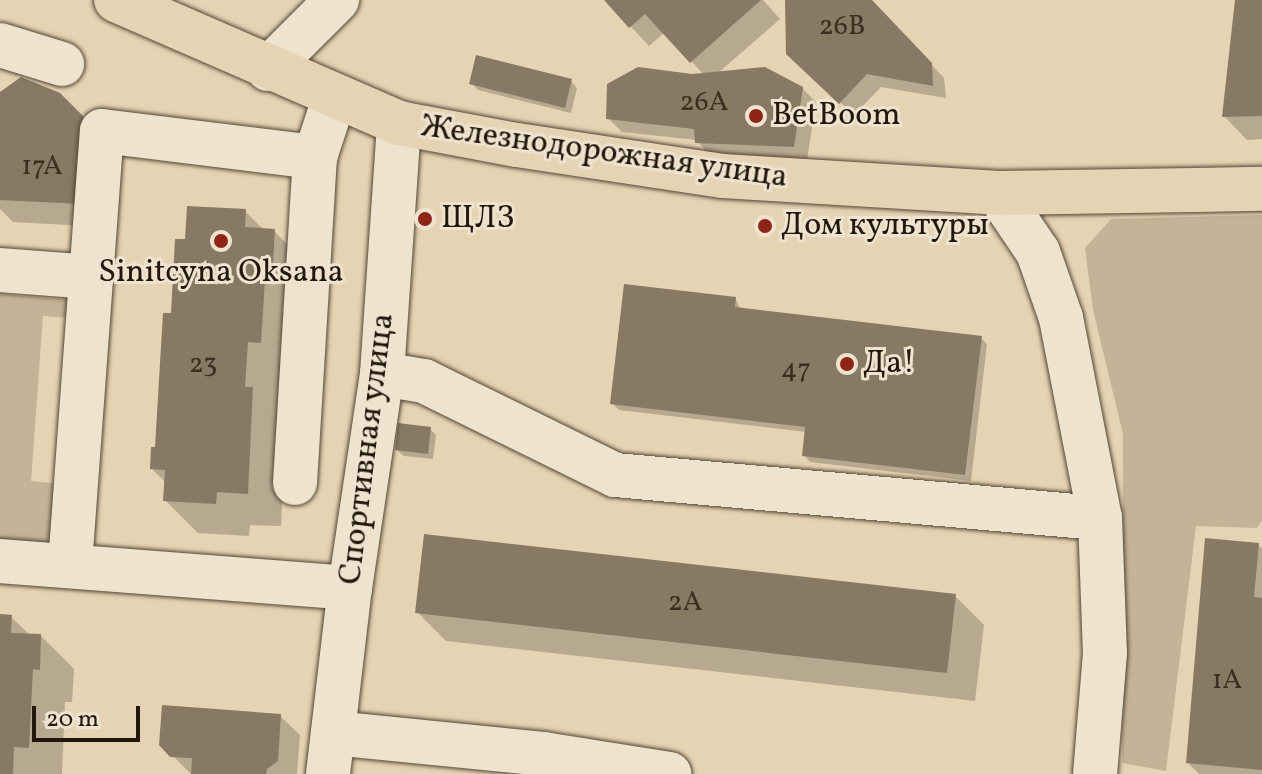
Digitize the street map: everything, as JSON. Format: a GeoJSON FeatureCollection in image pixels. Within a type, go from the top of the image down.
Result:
{"type":"FeatureCollection","features":[{"type":"Feature","properties":{"kind":"main road","name":"Железнодорожная улица"},"geometry":{"type":"LineString","coordinates":[[116,0],[268,69],[399,123],[723,176],[998,193],[1262,189]]}},
{"type":"Feature","properties":{"kind":"street"},"geometry":{"type":"LineString","coordinates":[[268,69],[337,0]]}},
{"type":"Feature","properties":{"kind":"street"},"geometry":{"type":"LineString","coordinates":[[0,45],[62,64]]}},
{"type":"Feature","properties":{"kind":"street"},"geometry":{"type":"LineString","coordinates":[[295,483],[315,157],[335,96]]}},
{"type":"Feature","properties":{"kind":"street","name":"Спортивная улица"},"geometry":{"type":"LineString","coordinates":[[330,753],[350,588],[382,374],[399,123]]}},
{"type":"Feature","properties":{"kind":"street"},"geometry":{"type":"LineString","coordinates":[[70,565],[102,131],[315,157]]}},
{"type":"Feature","properties":{"kind":"street"},"geometry":{"type":"LineString","coordinates":[[998,193],[1038,252],[1061,318],[1100,518],[1105,653],[1095,774]]}},
{"type":"Feature","properties":{"kind":"street"},"geometry":{"type":"LineString","coordinates":[[0,270],[92,277]]}},
{"type":"Feature","properties":{"kind":"street"},"geometry":{"type":"LineString","coordinates":[[382,374],[424,381],[615,475],[1100,518]]}},
{"type":"Feature","properties":{"kind":"street"},"geometry":{"type":"LineString","coordinates":[[0,561],[350,588]]}},
{"type":"Feature","properties":{"kind":"street"},"geometry":{"type":"LineString","coordinates":[[330,753],[669,774]]}},
{"type":"Feature","properties":{"kind":"shaded area"},"geometry":{"type":"Polygon","coordinates":[[[1262,215],[1262,520],[1257,528],[1196,526],[1166,771],[1122,763],[1123,434],[1093,310],[1085,248],[1111,219],[1262,215]]]}},
{"type":"Feature","properties":{"kind":"shaded area"},"geometry":{"type":"Polygon","coordinates":[[[0,294],[72,300],[71,318],[43,316],[31,481],[61,484],[56,549],[0,545],[0,294]]]}},
{"type":"Feature","properties":{"kind":"building"},"geometry":{"type":"Polygon","coordinates":[[[604,0],[761,0],[690,63],[645,14],[629,28],[604,0]]]}},
{"type":"Feature","properties":{"kind":"building"},"geometry":{"type":"Polygon","coordinates":[[[785,0],[872,0],[932,63],[933,86],[867,74],[839,104],[786,54],[785,0]]]}},
{"type":"Feature","properties":{"kind":"building"},"geometry":{"type":"Polygon","coordinates":[[[1235,0],[1262,0],[1262,116],[1222,117],[1235,0]]]}},
{"type":"Feature","properties":{"kind":"building"},"geometry":{"type":"Polygon","coordinates":[[[476,55],[572,79],[565,108],[469,84],[476,55]]]}},
{"type":"Feature","properties":{"kind":"building"},"geometry":{"type":"Polygon","coordinates":[[[638,67],[692,74],[765,67],[803,87],[794,147],[695,143],[694,129],[606,119],[607,84],[638,67]]]}},
{"type":"Feature","properties":{"kind":"building"},"geometry":{"type":"Polygon","coordinates":[[[21,77],[60,93],[83,116],[81,204],[0,200],[0,92],[21,77]]]}},
{"type":"Feature","properties":{"kind":"building"},"geometry":{"type":"Polygon","coordinates":[[[187,206],[246,209],[245,227],[275,229],[273,264],[266,264],[261,343],[248,342],[245,387],[253,387],[248,494],[217,492],[216,504],[163,501],[165,470],[150,469],[151,447],[155,447],[163,313],[171,313],[175,239],[185,239],[187,206]]]}},
{"type":"Feature","properties":{"kind":"building"},"geometry":{"type":"Polygon","coordinates":[[[624,284],[736,297],[735,307],[982,336],[965,475],[802,456],[805,427],[610,404],[624,284]]]}},
{"type":"Feature","properties":{"kind":"building"},"geometry":{"type":"Polygon","coordinates":[[[398,423],[431,427],[428,454],[395,450],[398,423]]]}},
{"type":"Feature","properties":{"kind":"building"},"geometry":{"type":"Polygon","coordinates":[[[424,534],[956,594],[947,673],[415,613],[424,534]]]}},
{"type":"Feature","properties":{"kind":"building"},"geometry":{"type":"Polygon","coordinates":[[[1205,538],[1259,543],[1254,597],[1262,598],[1262,770],[1186,763],[1205,538]]]}},
{"type":"Feature","properties":{"kind":"building"},"geometry":{"type":"Polygon","coordinates":[[[0,614],[12,615],[11,633],[41,634],[40,670],[33,669],[29,748],[14,747],[13,774],[0,774],[0,614]]]}},
{"type":"Feature","properties":{"kind":"building"},"geometry":{"type":"Polygon","coordinates":[[[162,705],[281,714],[278,761],[267,769],[266,774],[191,774],[192,758],[170,757],[159,745],[162,705]]]}},
{"type":"Feature","properties":{"kind":"place","name":"BetBoom"},"geometry":{"type":"Point","coordinates":[756,116]}},
{"type":"Feature","properties":{"kind":"place","name":"ЩЛЗ"},"geometry":{"type":"Point","coordinates":[425,219]}},
{"type":"Feature","properties":{"kind":"place","name":"Дом культуры"},"geometry":{"type":"Point","coordinates":[765,226]}},
{"type":"Feature","properties":{"kind":"place","name":"Sinitcyna Oksana"},"geometry":{"type":"Point","coordinates":[221,241]}},
{"type":"Feature","properties":{"kind":"place","name":"Да!"},"geometry":{"type":"Point","coordinates":[847,364]}}]}
